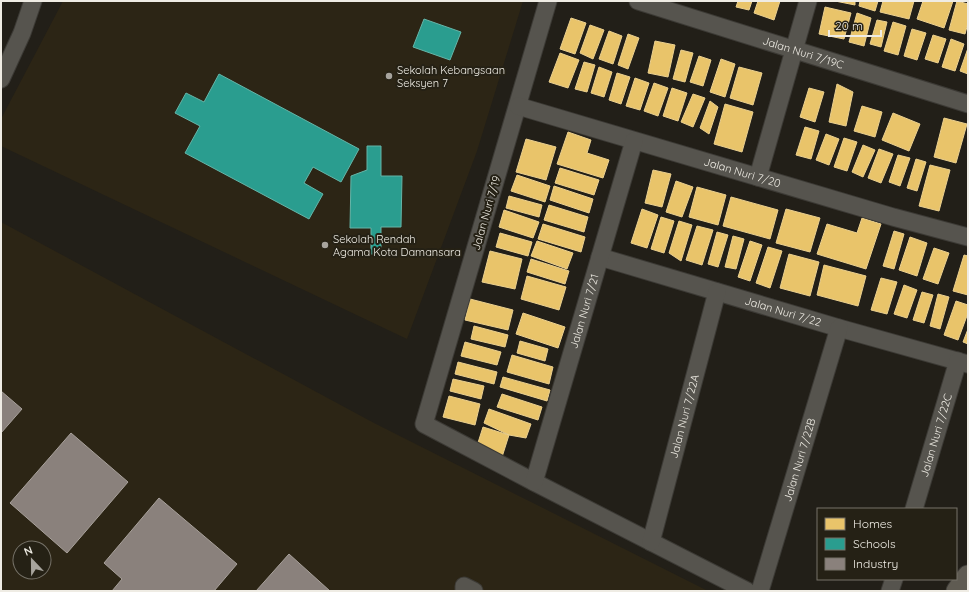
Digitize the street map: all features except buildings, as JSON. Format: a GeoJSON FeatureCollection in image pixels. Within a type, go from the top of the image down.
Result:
{"type":"FeatureCollection","features":[{"type":"Feature","properties":{"kind":"main road"},"geometry":{"type":"LineString","coordinates":[[957,591],[968,576]]}},
{"type":"Feature","properties":{"kind":"street"},"geometry":{"type":"LineString","coordinates":[[1,79],[22,33],[33,1]]}},
{"type":"Feature","properties":{"kind":"street","name":"Jalan Nuri 7/19"},"geometry":{"type":"LineString","coordinates":[[534,482],[424,424],[548,1]]}},
{"type":"Feature","properties":{"kind":"street","name":"Jalan Nuri 7/19C"},"geometry":{"type":"LineString","coordinates":[[638,1],[968,104]]}},
{"type":"Feature","properties":{"kind":"street"},"geometry":{"type":"LineString","coordinates":[[758,177],[808,1]]}},
{"type":"Feature","properties":{"kind":"street","name":"Jalan Nuri 7/20"},"geometry":{"type":"LineString","coordinates":[[518,106],[893,217],[968,237]]}},
{"type":"Feature","properties":{"kind":"street","name":"Jalan Nuri 7/21"},"geometry":{"type":"LineString","coordinates":[[534,482],[634,140]]}},
{"type":"Feature","properties":{"kind":"street","name":"Jalan Nuri 7/22"},"geometry":{"type":"LineString","coordinates":[[600,257],[963,363]]}},
{"type":"Feature","properties":{"kind":"street","name":"Jalan Nuri 7/22A"},"geometry":{"type":"LineString","coordinates":[[651,542],[717,292]]}},
{"type":"Feature","properties":{"kind":"street","name":"Jalan Nuri 7/22B"},"geometry":{"type":"LineString","coordinates":[[760,591],[839,328]]}},
{"type":"Feature","properties":{"kind":"street","name":"Jalan Nuri 7/22C"},"geometry":{"type":"LineString","coordinates":[[914,508],[963,363]]}},
{"type":"Feature","properties":{"kind":"street"},"geometry":{"type":"LineString","coordinates":[[534,482],[748,591]]}},
{"type":"Feature","properties":{"kind":"street"},"geometry":{"type":"LineString","coordinates":[[890,591],[894,580]]}},
{"type":"Feature","properties":{"kind":"shaded area","name":"Sekolah Rendah Agama Kota Damansara"},"geometry":{"type":"Polygon","coordinates":[[[63,1],[523,1],[477,151],[407,339],[1,146],[1,119],[63,1]]]}},
{"type":"Feature","properties":{"kind":"shaded area"},"geometry":{"type":"Polygon","coordinates":[[[1,222],[374,423],[708,591],[1,591],[1,222]]]}},
{"type":"Feature","properties":{"kind":"place","name":"Sekolah Kebangsaan Seksyen 7"},"geometry":{"type":"Point","coordinates":[389,76]}},
{"type":"Feature","properties":{"kind":"place","name":"Sekolah Rendah Agama Kota Damansara"},"geometry":{"type":"Point","coordinates":[325,245]}}]}
